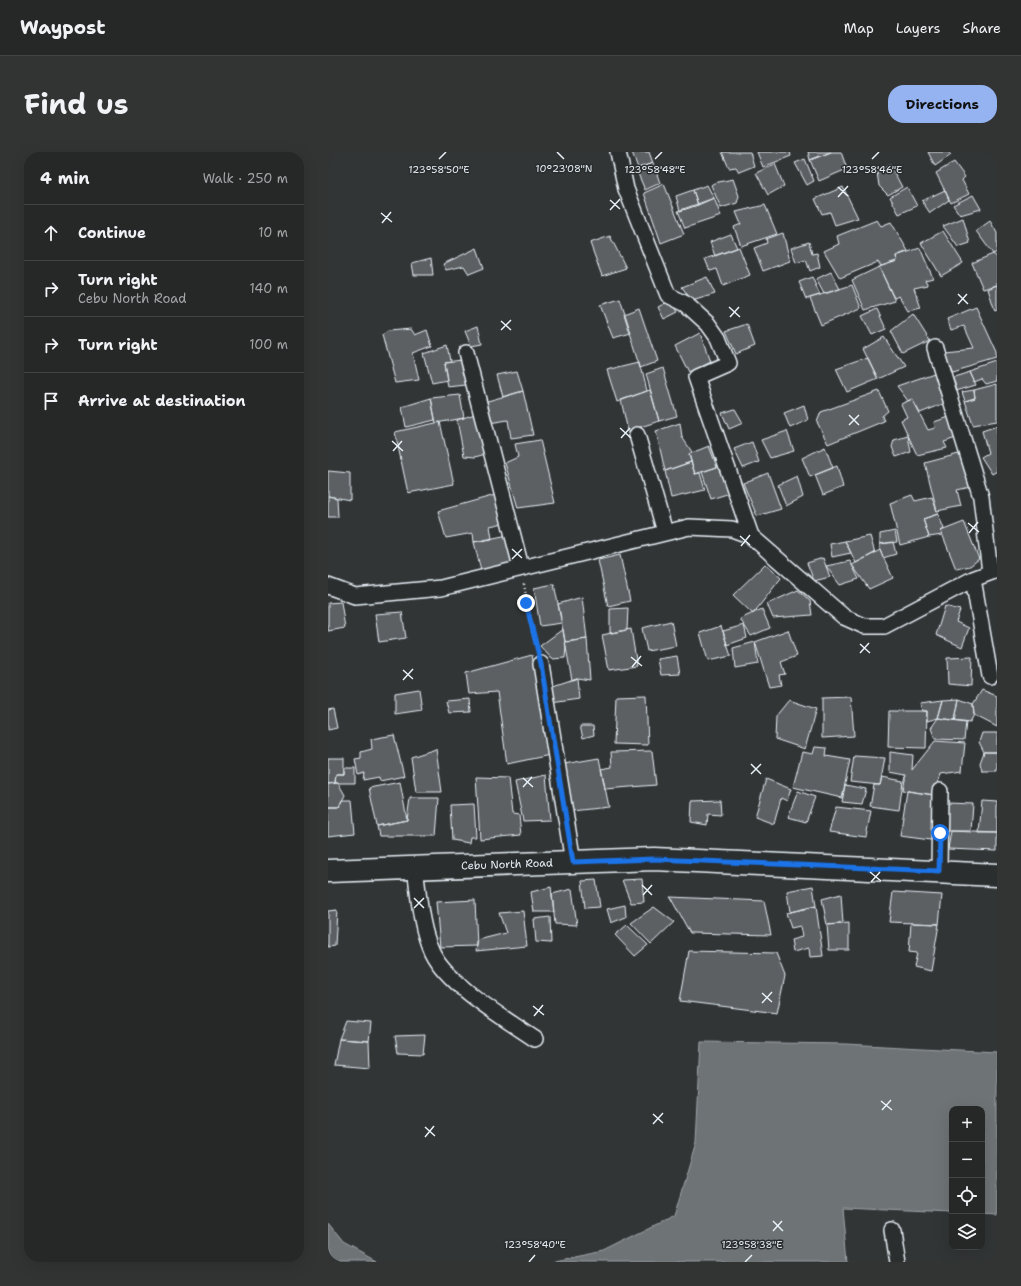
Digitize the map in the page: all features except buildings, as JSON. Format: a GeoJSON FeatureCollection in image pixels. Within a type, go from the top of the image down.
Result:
{"type":"FeatureCollection","features":[{"type":"Feature","properties":{"kind":"main road","name":"Cebu North Road"},"geometry":{"type":"LineString","coordinates":[[328,871],[654,859],[939,871],[997,875]]}},
{"type":"Feature","properties":{"kind":"street"},"geometry":{"type":"LineString","coordinates":[[618,152],[626,189],[668,295],[686,304],[708,324],[718,338],[728,363],[696,377],[751,536]]}},
{"type":"Feature","properties":{"kind":"street"},"geometry":{"type":"LineString","coordinates":[[328,586],[355,596],[441,588],[521,567],[689,527],[732,529],[751,536],[844,616],[864,626],[884,626],[973,580],[994,571],[981,497],[935,348]]}},
{"type":"Feature","properties":{"kind":"street"},"geometry":{"type":"LineString","coordinates":[[466,352],[521,567]]}},
{"type":"Feature","properties":{"kind":"street"},"geometry":{"type":"LineString","coordinates":[[637,435],[665,532]]}},
{"type":"Feature","properties":{"kind":"street"},"geometry":{"type":"LineString","coordinates":[[973,580],[990,676]]}},
{"type":"Feature","properties":{"kind":"street"},"geometry":{"type":"LineString","coordinates":[[541,664],[573,862]]}},
{"type":"Feature","properties":{"kind":"street"},"geometry":{"type":"LineString","coordinates":[[939,871],[940,791]]}},
{"type":"Feature","properties":{"kind":"street"},"geometry":{"type":"LineString","coordinates":[[415,868],[423,922],[432,952],[443,968],[490,1009],[535,1039]]}},
{"type":"Feature","properties":{"kind":"street"},"geometry":{"type":"LineString","coordinates":[[892,1230],[897,1262]]}},
{"type":"Feature","properties":{"kind":"path"},"geometry":{"type":"LineString","coordinates":[[521,567],[532,631],[541,664]]}},
{"type":"Feature","properties":{"kind":"shaded area"},"geometry":{"type":"Polygon","coordinates":[[[701,1042],[846,1044],[997,1052],[997,1215],[985,1214],[985,1106],[949,1106],[949,1213],[843,1208],[848,1262],[549,1262],[604,1251],[674,1216],[696,1143],[701,1042]]]}},
{"type":"Feature","properties":{"kind":"shaded area"},"geometry":{"type":"Polygon","coordinates":[[[328,1224],[344,1244],[377,1262],[328,1262],[328,1224]]]}},
{"type":"Feature","properties":{"kind":"route"},"geometry":{"type":"LineString","coordinates":[[526,603],[541,664],[573,862],[654,859],[939,871],[940,833]]}}]}
